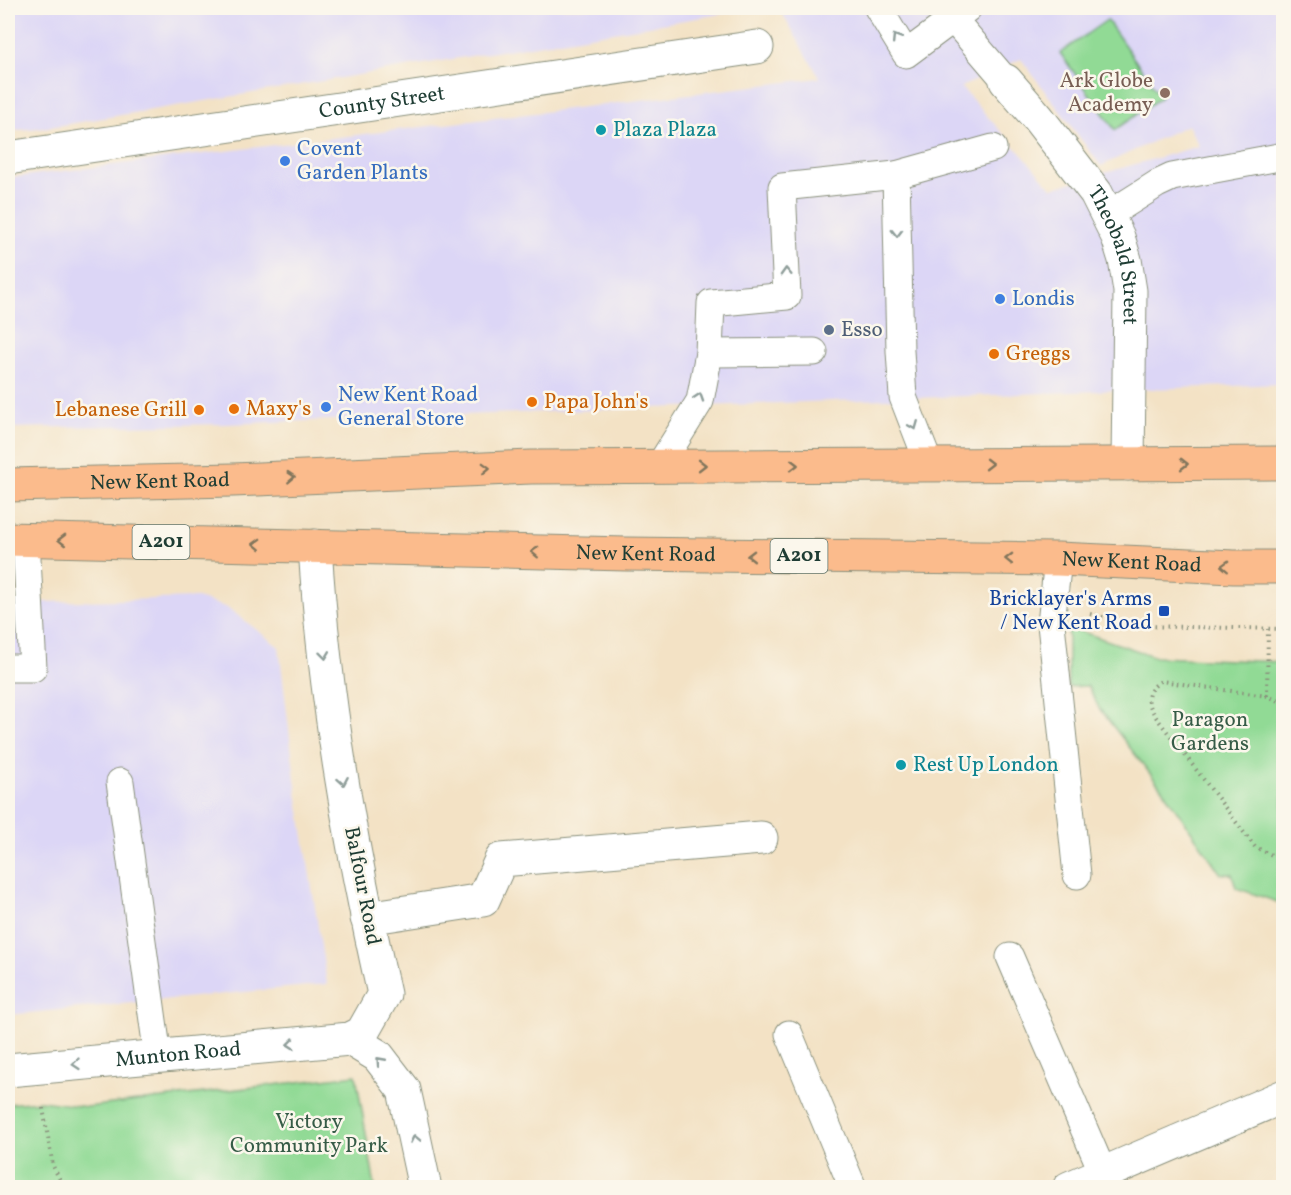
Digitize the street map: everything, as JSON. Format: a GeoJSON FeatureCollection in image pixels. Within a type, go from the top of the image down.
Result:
{"type":"FeatureCollection","features":[{"type":"Feature","properties":{"kind":"highway","name":"New Kent Road"},"geometry":{"type":"LineString","coordinates":[[8,485],[232,480],[491,468],[660,465],[1284,463]]}},
{"type":"Feature","properties":{"kind":"highway","name":"New Kent Road"},"geometry":{"type":"LineString","coordinates":[[17,539],[616,554],[1058,559],[1284,567]]}},
{"type":"Feature","properties":{"kind":"street","name":"County Street"},"geometry":{"type":"LineString","coordinates":[[8,158],[757,47]]}},
{"type":"Feature","properties":{"kind":"street","name":"Theobald Street"},"geometry":{"type":"LineString","coordinates":[[1006,81],[1038,118],[1095,192],[1108,215],[1123,252],[1130,291],[1128,464]]}},
{"type":"Feature","properties":{"kind":"street","name":"Balfour Road"},"geometry":{"type":"LineString","coordinates":[[315,546],[318,597],[333,723],[367,918],[384,994],[362,1033],[350,1039]]}},
{"type":"Feature","properties":{"kind":"street"},"geometry":{"type":"LineString","coordinates":[[367,918],[483,900],[501,860],[761,838]]}},
{"type":"Feature","properties":{"kind":"street"},"geometry":{"type":"LineString","coordinates":[[350,1039],[378,1056],[404,1090],[425,1188]]}},
{"type":"Feature","properties":{"kind":"street","name":"Munton Road"},"geometry":{"type":"LineString","coordinates":[[8,1070],[350,1039]]}},
{"type":"Feature","properties":{"kind":"street"},"geometry":{"type":"LineString","coordinates":[[1069,1188],[1284,1096]]}},
{"type":"Feature","properties":{"kind":"lane"},"geometry":{"type":"LineString","coordinates":[[878,8],[906,54],[961,13],[1006,81]]}},
{"type":"Feature","properties":{"kind":"lane"},"geometry":{"type":"LineString","coordinates":[[660,465],[700,401],[709,353],[711,303],[787,296],[782,187],[896,175],[993,148]]}},
{"type":"Feature","properties":{"kind":"lane"},"geometry":{"type":"LineString","coordinates":[[1108,215],[1172,177],[1284,156]]}},
{"type":"Feature","properties":{"kind":"lane"},"geometry":{"type":"LineString","coordinates":[[896,175],[887,351],[929,464]]}},
{"type":"Feature","properties":{"kind":"lane"},"geometry":{"type":"LineString","coordinates":[[709,353],[814,352]]}},
{"type":"Feature","properties":{"kind":"lane"},"geometry":{"type":"LineString","coordinates":[[8,668],[33,668],[17,539]]}},
{"type":"Feature","properties":{"kind":"lane"},"geometry":{"type":"LineString","coordinates":[[1058,559],[1051,624],[1077,875]]}},
{"type":"Feature","properties":{"kind":"lane"},"geometry":{"type":"LineString","coordinates":[[120,782],[158,1057]]}},
{"type":"Feature","properties":{"kind":"lane"},"geometry":{"type":"LineString","coordinates":[[1010,957],[1103,1173]]}},
{"type":"Feature","properties":{"kind":"lane"},"geometry":{"type":"LineString","coordinates":[[789,1034],[854,1188]]}},
{"type":"Feature","properties":{"kind":"path"},"geometry":{"type":"LineString","coordinates":[[1267,696],[1268,628]]}},
{"type":"Feature","properties":{"kind":"path"},"geometry":{"type":"LineString","coordinates":[[1284,703],[1267,696],[1161,681],[1152,687],[1148,695],[1150,707],[1156,717],[1255,847],[1274,856],[1284,856]]}},
{"type":"Feature","properties":{"kind":"path"},"geometry":{"type":"LineString","coordinates":[[41,1101],[53,1166],[64,1188]]}},
{"type":"Feature","properties":{"kind":"shaded area"},"geometry":{"type":"Polygon","coordinates":[[[8,8],[756,8],[50,127],[8,131],[8,8]]]}},
{"type":"Feature","properties":{"kind":"shaded area"},"geometry":{"type":"Polygon","coordinates":[[[779,8],[1283,8],[1283,384],[226,424],[8,428],[8,178],[820,78],[779,8]],[[1021,59],[961,87],[1052,188],[1199,146],[1188,125],[1101,166],[1021,59]]]}},
{"type":"Feature","properties":{"kind":"shaded area"},"geometry":{"type":"Polygon","coordinates":[[[197,598],[228,608],[279,647],[295,780],[327,984],[8,1015],[8,603],[197,598]]]}},
{"type":"Feature","properties":{"kind":"green space"},"geometry":{"type":"Polygon","coordinates":[[[1107,20],[1161,97],[1115,130],[1060,53],[1107,20]]]}},
{"type":"Feature","properties":{"kind":"green space","name":"Paragon Gardens"},"geometry":{"type":"Polygon","coordinates":[[[1068,627],[1156,657],[1283,662],[1283,904],[1236,888],[1232,874],[1221,874],[1162,789],[1099,708],[1088,686],[1068,687],[1068,627]]]}},
{"type":"Feature","properties":{"kind":"green space","name":"Victory Community Park"},"geometry":{"type":"Polygon","coordinates":[[[356,1075],[375,1187],[8,1187],[8,1104],[41,1101],[87,1107],[356,1075]]]}},
{"type":"Feature","properties":{"kind":"place","name":"Ark Globe Academy"},"geometry":{"type":"Point","coordinates":[1165,93]}},
{"type":"Feature","properties":{"kind":"place","name":"Plaza Plaza"},"geometry":{"type":"Point","coordinates":[601,130]}},
{"type":"Feature","properties":{"kind":"place","name":"Covent Garden Plants"},"geometry":{"type":"Point","coordinates":[285,161]}},
{"type":"Feature","properties":{"kind":"place","name":"Londis"},"geometry":{"type":"Point","coordinates":[1000,299]}},
{"type":"Feature","properties":{"kind":"place","name":"Esso"},"geometry":{"type":"Point","coordinates":[829,330]}},
{"type":"Feature","properties":{"kind":"place","name":"Greggs"},"geometry":{"type":"Point","coordinates":[994,354]}},
{"type":"Feature","properties":{"kind":"place","name":"Papa John's"},"geometry":{"type":"Point","coordinates":[532,402]}},
{"type":"Feature","properties":{"kind":"place","name":"New Kent Road General Store"},"geometry":{"type":"Point","coordinates":[326,407]}},
{"type":"Feature","properties":{"kind":"place","name":"Maxy's"},"geometry":{"type":"Point","coordinates":[234,409]}},
{"type":"Feature","properties":{"kind":"place","name":"Lebanese Grill"},"geometry":{"type":"Point","coordinates":[199,410]}},
{"type":"Feature","properties":{"kind":"place","name":"Bricklayer's Arms / New Kent Road"},"geometry":{"type":"Point","coordinates":[1164,611]}},
{"type":"Feature","properties":{"kind":"place","name":"Rest Up London"},"geometry":{"type":"Point","coordinates":[901,765]}}]}
